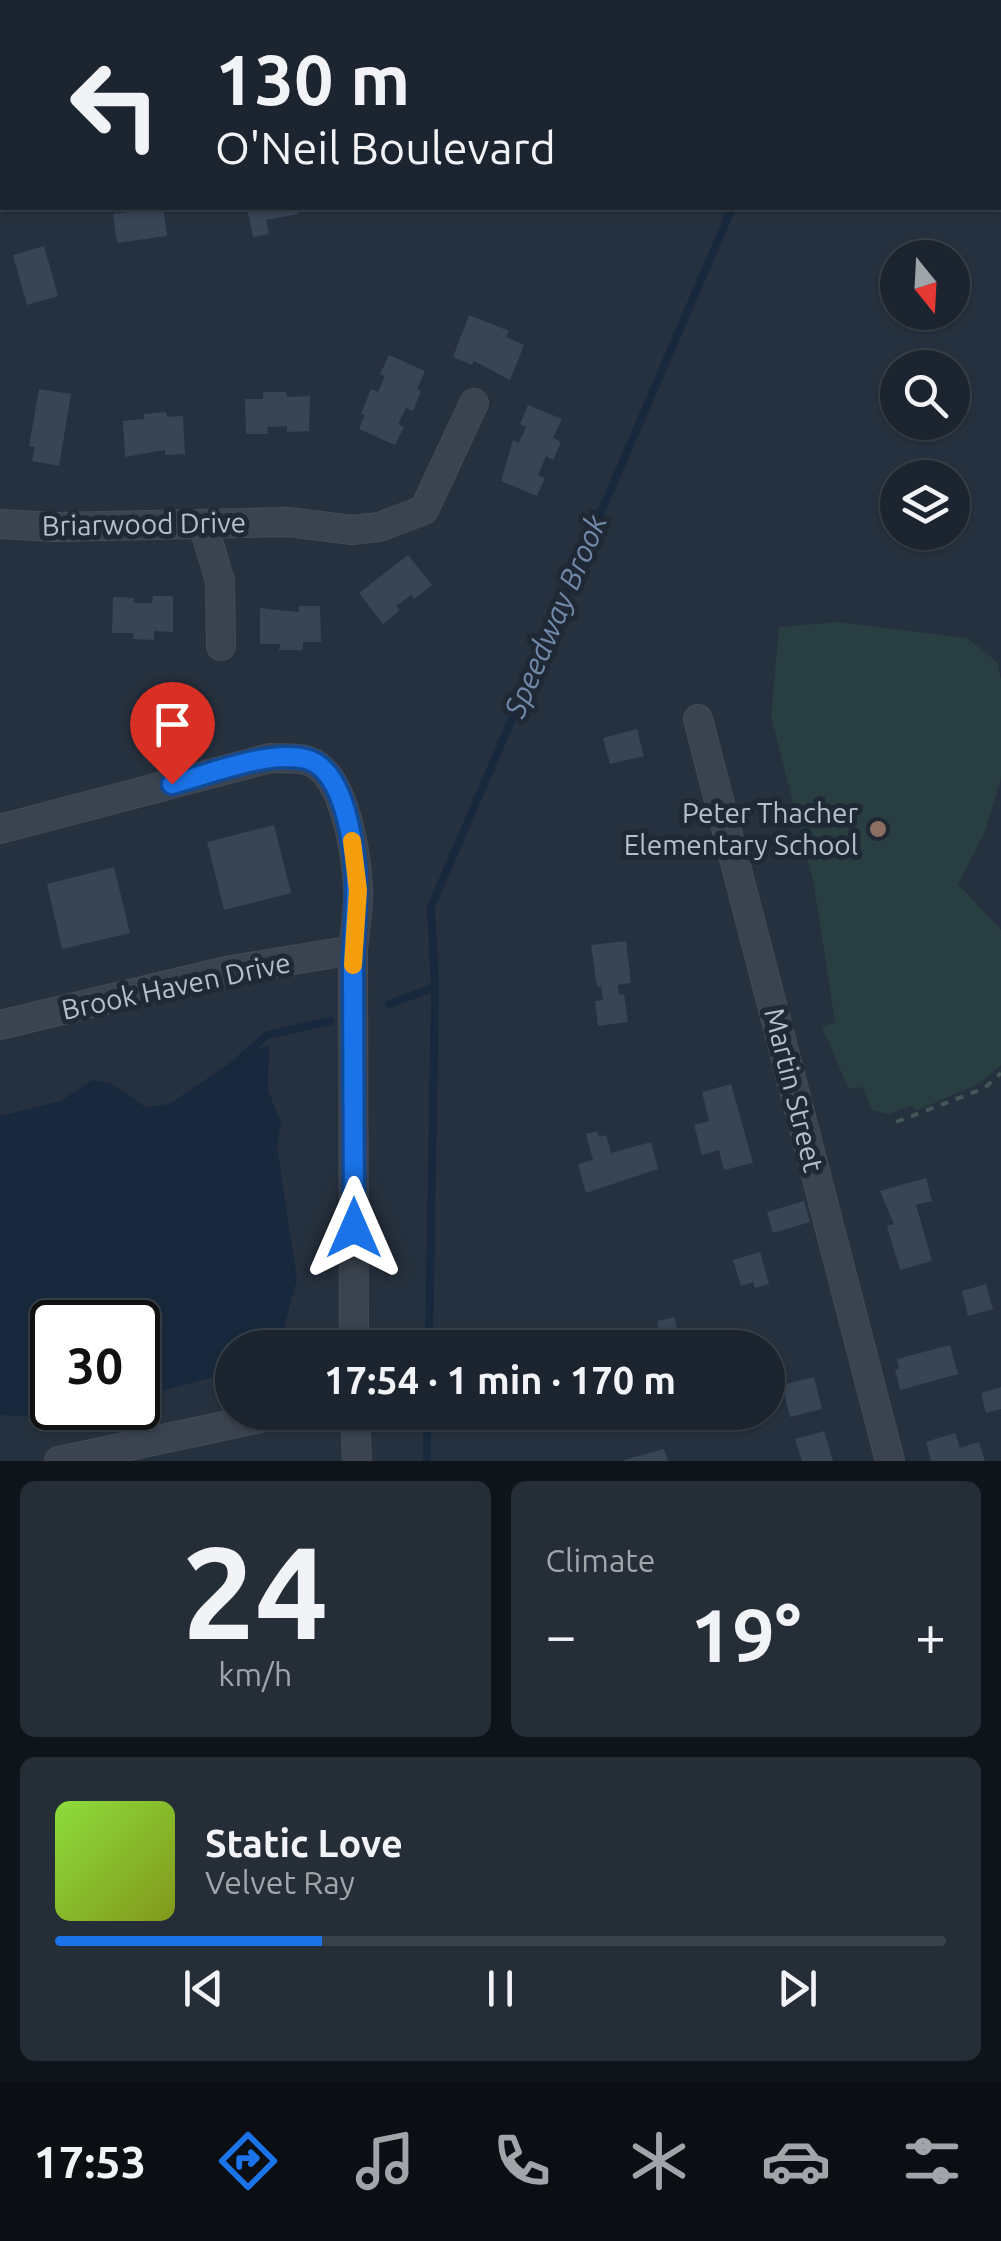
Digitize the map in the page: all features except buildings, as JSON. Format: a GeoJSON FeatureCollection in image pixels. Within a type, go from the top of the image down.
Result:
{"type":"FeatureCollection","features":[{"type":"Feature","properties":{"kind":"street","name":"Briarwood Drive"},"geometry":{"type":"LineString","coordinates":[[0,524],[56,527],[289,522],[378,528],[424,510],[474,403]]}},
{"type":"Feature","properties":{"kind":"street"},"geometry":{"type":"LineString","coordinates":[[204,524],[220,581],[221,646]]}},
{"type":"Feature","properties":{"kind":"street","name":"Martin Street"},"geometry":{"type":"LineString","coordinates":[[698,718],[890,1461]]}},
{"type":"Feature","properties":{"kind":"street"},"geometry":{"type":"LineString","coordinates":[[0,829],[270,758],[307,760],[324,770],[340,798],[353,846],[358,890],[353,950],[354,1330]]}},
{"type":"Feature","properties":{"kind":"street","name":"Brook Haven Drive"},"geometry":{"type":"LineString","coordinates":[[0,1025],[226,971],[353,950]]}},
{"type":"Feature","properties":{"kind":"street"},"geometry":{"type":"LineString","coordinates":[[59,1461],[215,1428]]}},
{"type":"Feature","properties":{"kind":"street"},"geometry":{"type":"LineString","coordinates":[[356,1430],[358,1461]]}},
{"type":"Feature","properties":{"kind":"path"},"geometry":{"type":"LineString","coordinates":[[896,1122],[985,1088],[1001,1073]]}},
{"type":"Feature","properties":{"kind":"green space"},"geometry":{"type":"Polygon","coordinates":[[[838,622],[967,638],[997,662],[1001,679],[1001,779],[984,834],[958,884],[1001,930],[1001,1065],[980,1083],[916,1111],[912,1106],[888,1114],[872,1110],[862,1087],[849,1089],[822,1028],[835,1022],[814,885],[771,716],[779,627],[838,622]]]}},
{"type":"Feature","properties":{"kind":"water"},"geometry":{"type":"Polygon","coordinates":[[[269,1045],[268,1090],[281,1123],[277,1146],[297,1279],[284,1330],[215,1330],[215,1377],[160,1391],[160,1300],[30,1300],[30,1417],[0,1415],[0,1116],[61,1101],[92,1080],[111,1083],[145,1107],[169,1104],[245,1053],[269,1045]]]}},
{"type":"Feature","properties":{"kind":"waterway","name":"Speedway Brook"},"geometry":{"type":"LineString","coordinates":[[389,1004],[435,987],[431,907],[731,210]]}},
{"type":"Feature","properties":{"kind":"waterway"},"geometry":{"type":"LineString","coordinates":[[429,1330],[435,987]]}},
{"type":"Feature","properties":{"kind":"waterway","name":"Speedway Brook"},"geometry":{"type":"LineString","coordinates":[[241,1058],[267,1035],[330,1021]]}},
{"type":"Feature","properties":{"kind":"waterway"},"geometry":{"type":"LineString","coordinates":[[427,1430],[427,1461]]}},
{"type":"Feature","properties":{"kind":"slow traffic"},"geometry":{"type":"LineString","coordinates":[[352,841],[358,890],[353,965]]}},
{"type":"Feature","properties":{"kind":"place","name":"Peter Thacher Elementary School"},"geometry":{"type":"Point","coordinates":[878,829]}},
{"type":"Feature","properties":{"kind":"route"},"geometry":{"type":"LineString","coordinates":[[172,784],[270,758],[307,760],[324,770],[340,798],[353,846],[358,890],[353,950],[354,1228]]}}]}
